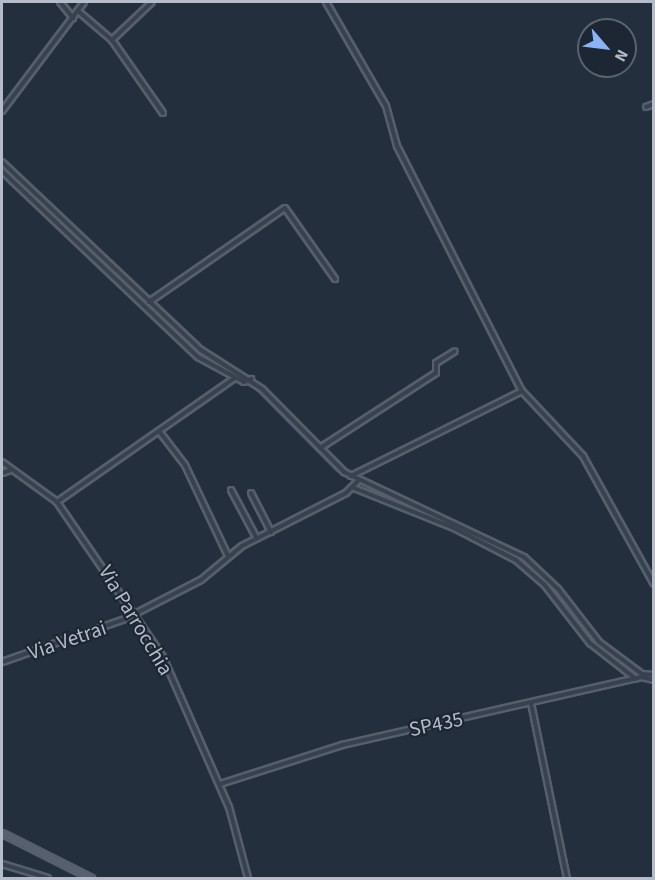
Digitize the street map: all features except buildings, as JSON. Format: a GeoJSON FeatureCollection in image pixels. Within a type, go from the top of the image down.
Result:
{"type":"FeatureCollection","features":[{"type":"Feature","properties":{"kind":"main road"},"geometry":{"type":"LineString","coordinates":[[2,833],[91,879]]}},
{"type":"Feature","properties":{"kind":"street"},"geometry":{"type":"LineString","coordinates":[[60,2],[73,18]]}},
{"type":"Feature","properties":{"kind":"street"},"geometry":{"type":"LineString","coordinates":[[2,111],[84,2]]}},
{"type":"Feature","properties":{"kind":"street"},"geometry":{"type":"LineString","coordinates":[[112,40],[152,2]]}},
{"type":"Feature","properties":{"kind":"street"},"geometry":{"type":"LineString","coordinates":[[326,2],[386,106],[397,146],[522,391],[583,456],[654,584]]}},
{"type":"Feature","properties":{"kind":"street"},"geometry":{"type":"LineString","coordinates":[[78,11],[112,40],[163,113]]}},
{"type":"Feature","properties":{"kind":"street"},"geometry":{"type":"LineString","coordinates":[[646,107],[654,104]]}},
{"type":"Feature","properties":{"kind":"street"},"geometry":{"type":"LineString","coordinates":[[2,162],[201,350],[249,380],[351,477],[356,485],[513,555],[546,576],[596,639],[646,676],[654,678]]}},
{"type":"Feature","properties":{"kind":"street"},"geometry":{"type":"LineString","coordinates":[[2,171],[198,357],[235,378],[249,380]]}},
{"type":"Feature","properties":{"kind":"street"},"geometry":{"type":"LineString","coordinates":[[149,302],[285,208],[335,279]]}},
{"type":"Feature","properties":{"kind":"street"},"geometry":{"type":"LineString","coordinates":[[320,448],[436,373],[436,363],[455,351]]}},
{"type":"Feature","properties":{"kind":"street"},"geometry":{"type":"LineString","coordinates":[[57,501],[235,378]]}},
{"type":"Feature","properties":{"kind":"street"},"geometry":{"type":"LineString","coordinates":[[351,477],[522,391]]}},
{"type":"Feature","properties":{"kind":"street"},"geometry":{"type":"LineString","coordinates":[[159,431],[184,465],[228,556]]}},
{"type":"Feature","properties":{"kind":"street","name":"Via Parrocchia"},"geometry":{"type":"LineString","coordinates":[[2,462],[57,501],[96,554],[130,616],[163,657],[220,784],[248,879]]}},
{"type":"Feature","properties":{"kind":"street"},"geometry":{"type":"LineString","coordinates":[[2,473],[11,469]]}},
{"type":"Feature","properties":{"kind":"street"},"geometry":{"type":"LineString","coordinates":[[356,485],[513,555],[544,584],[590,643],[636,679]]}},
{"type":"Feature","properties":{"kind":"street","name":"Via Vetrai"},"geometry":{"type":"LineString","coordinates":[[2,662],[130,616],[201,580],[228,556],[257,538],[356,485]]}},
{"type":"Feature","properties":{"kind":"street"},"geometry":{"type":"LineString","coordinates":[[231,490],[257,538]]}},
{"type":"Feature","properties":{"kind":"street"},"geometry":{"type":"LineString","coordinates":[[251,493],[271,532]]}},
{"type":"Feature","properties":{"kind":"street","name":"SP435"},"geometry":{"type":"LineString","coordinates":[[220,784],[342,746],[646,676]]}},
{"type":"Feature","properties":{"kind":"street"},"geometry":{"type":"LineString","coordinates":[[531,704],[567,879]]}},
{"type":"Feature","properties":{"kind":"street"},"geometry":{"type":"LineString","coordinates":[[2,864],[31,870],[48,879]]}},
{"type":"Feature","properties":{"kind":"street"},"geometry":{"type":"LineString","coordinates":[[31,870],[34,879]]}},
{"type":"Feature","properties":{"kind":"waterway"},"geometry":{"type":"LineString","coordinates":[[2,167],[87,249]]}},
{"type":"Feature","properties":{"kind":"waterway"},"geometry":{"type":"LineString","coordinates":[[102,263],[180,335],[226,368]]}},
{"type":"Feature","properties":{"kind":"waterway"},"geometry":{"type":"LineString","coordinates":[[252,385],[337,471],[392,501]]}},
{"type":"Feature","properties":{"kind":"waterway"},"geometry":{"type":"LineString","coordinates":[[422,513],[437,518]]}},
{"type":"Feature","properties":{"kind":"waterway"},"geometry":{"type":"LineString","coordinates":[[504,550],[539,574]]}},
{"type":"Feature","properties":{"kind":"waterway"},"geometry":{"type":"LineString","coordinates":[[545,579],[590,636],[636,673]]}}]}
